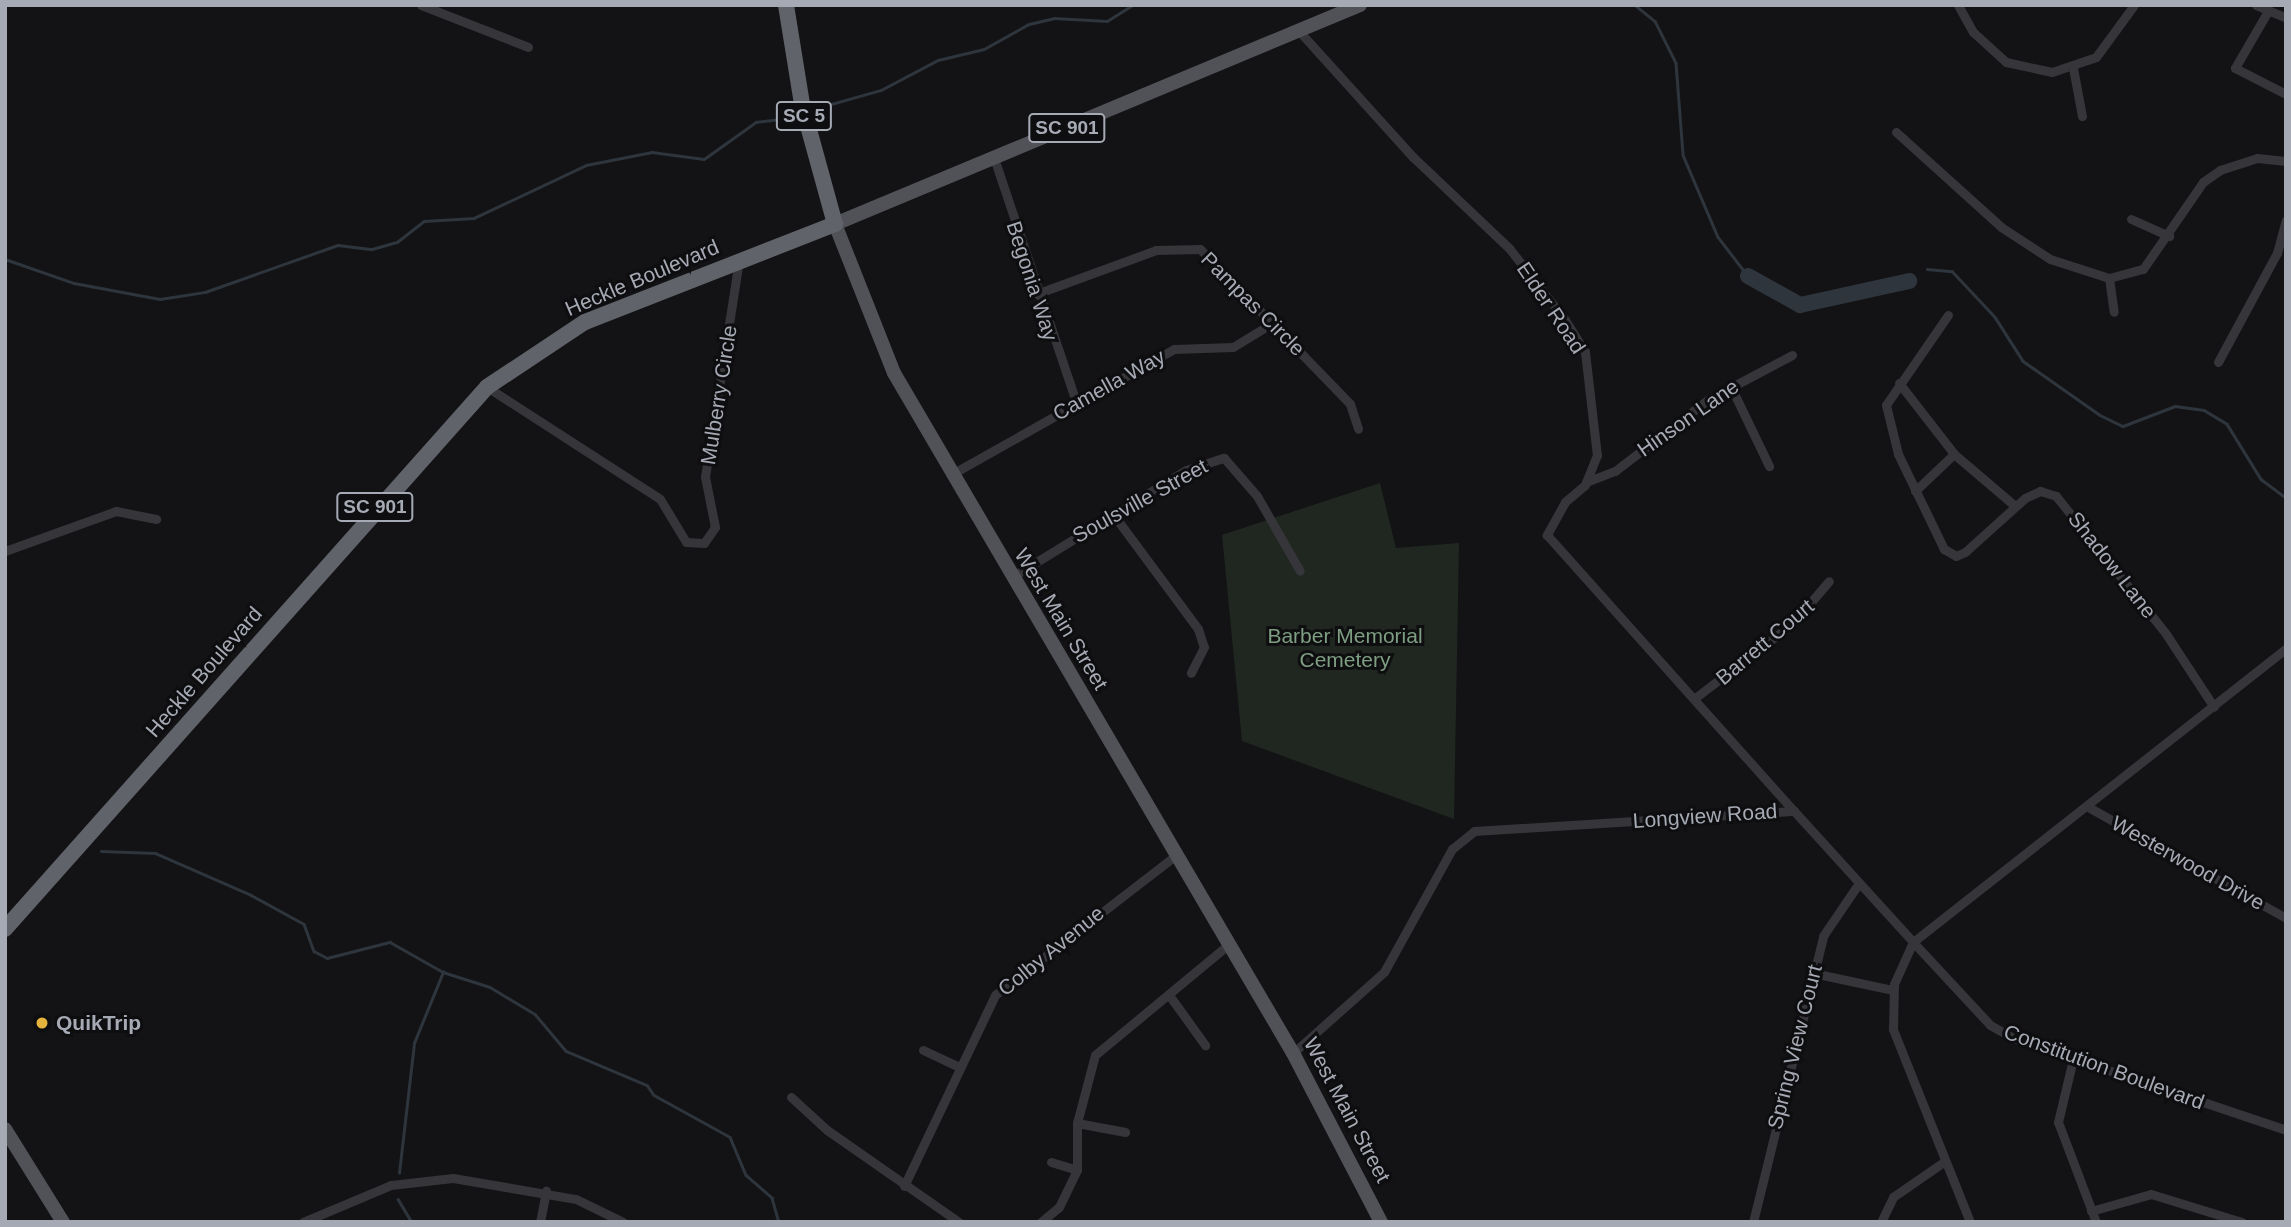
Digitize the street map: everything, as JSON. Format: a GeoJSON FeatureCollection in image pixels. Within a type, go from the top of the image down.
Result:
{"type":"FeatureCollection","features":[{"type":"Feature","properties":{"kind":"highway","name":"West Main Street"},"geometry":{"type":"LineString","coordinates":[[786,5],[802,104],[835,224]]}},
{"type":"Feature","properties":{"kind":"highway","name":"Heckle Boulevard"},"geometry":{"type":"LineString","coordinates":[[5,929],[487,387],[586,322],[835,224]]}},
{"type":"Feature","properties":{"kind":"main road","name":"SC 901"},"geometry":{"type":"LineString","coordinates":[[1299,31],[1360,5]]}},
{"type":"Feature","properties":{"kind":"main road","name":"Heckle Boulevard"},"geometry":{"type":"LineString","coordinates":[[835,224],[1299,31]]}},
{"type":"Feature","properties":{"kind":"main road","name":"West Main Street"},"geometry":{"type":"LineString","coordinates":[[835,224],[877,337],[952,474],[1293,1053],[1381,1222]]}},
{"type":"Feature","properties":{"kind":"main road"},"geometry":{"type":"LineString","coordinates":[[5,1129],[63,1222]]}},
{"type":"Feature","properties":{"kind":"street"},"geometry":{"type":"LineString","coordinates":[[421,5],[528,47]]}},
{"type":"Feature","properties":{"kind":"street"},"geometry":{"type":"LineString","coordinates":[[1958,5],[1973,32],[2006,62],[2030,71],[2073,68],[2096,57],[2118,36],[2134,5]]}},
{"type":"Feature","properties":{"kind":"street"},"geometry":{"type":"LineString","coordinates":[[2256,5],[2286,18]]}},
{"type":"Feature","properties":{"kind":"street"},"geometry":{"type":"LineString","coordinates":[[2268,11],[2235,68],[2286,94]]}},
{"type":"Feature","properties":{"kind":"street","name":"Elder Road"},"geometry":{"type":"LineString","coordinates":[[1299,31],[1413,157],[1509,248],[1565,320],[1585,352],[1596,408],[1597,455],[1586,482],[1565,502],[1547,535],[1794,810]]}},
{"type":"Feature","properties":{"kind":"street"},"geometry":{"type":"LineString","coordinates":[[2073,68],[2082,116]]}},
{"type":"Feature","properties":{"kind":"street"},"geometry":{"type":"LineString","coordinates":[[1896,132],[2001,227],[2050,259],[2109,278],[2143,269],[2169,236],[2203,182],[2220,170],[2257,158],[2286,161]]}},
{"type":"Feature","properties":{"kind":"street","name":"Begonia Way"},"geometry":{"type":"LineString","coordinates":[[994,158],[1036,294],[1076,402]]}},
{"type":"Feature","properties":{"kind":"street"},"geometry":{"type":"LineString","coordinates":[[2131,219],[2169,236]]}},
{"type":"Feature","properties":{"kind":"street"},"geometry":{"type":"LineString","coordinates":[[2218,362],[2281,256],[2286,220]]}},
{"type":"Feature","properties":{"kind":"street","name":"Pampas Circle"},"geometry":{"type":"LineString","coordinates":[[1036,294],[1176,246],[1200,249],[1274,322],[1350,404],[1358,429]]}},
{"type":"Feature","properties":{"kind":"street","name":"Mulberry Circle"},"geometry":{"type":"LineString","coordinates":[[487,387],[660,499],[686,542],[704,543],[716,527],[705,477],[740,260]]}},
{"type":"Feature","properties":{"kind":"street"},"geometry":{"type":"LineString","coordinates":[[2109,278],[2114,312]]}},
{"type":"Feature","properties":{"kind":"street"},"geometry":{"type":"LineString","coordinates":[[1948,315],[1899,383],[1954,454],[2014,505]]}},
{"type":"Feature","properties":{"kind":"street","name":"Camella Way"},"geometry":{"type":"LineString","coordinates":[[952,474],[1174,349],[1233,348],[1274,322]]}},
{"type":"Feature","properties":{"kind":"street","name":"Hinson Lane"},"geometry":{"type":"LineString","coordinates":[[1586,482],[1615,471],[1731,387],[1792,355]]}},
{"type":"Feature","properties":{"kind":"street","name":"Shadow Lane"},"geometry":{"type":"LineString","coordinates":[[1899,383],[1885,405],[1915,491],[1944,549],[1956,556],[2014,505],[2039,491],[2067,507],[2166,634],[2214,707]]}},
{"type":"Feature","properties":{"kind":"street"},"geometry":{"type":"LineString","coordinates":[[1731,387],[1769,466]]}},
{"type":"Feature","properties":{"kind":"street"},"geometry":{"type":"LineString","coordinates":[[1915,491],[1954,454]]}},
{"type":"Feature","properties":{"kind":"street","name":"Soulsville Street"},"geometry":{"type":"LineString","coordinates":[[1012,577],[1186,470],[1224,458],[1257,496],[1300,570]]}},
{"type":"Feature","properties":{"kind":"street"},"geometry":{"type":"LineString","coordinates":[[5,551],[116,511],[156,519]]}},
{"type":"Feature","properties":{"kind":"street"},"geometry":{"type":"LineString","coordinates":[[1113,514],[1198,629],[1204,647],[1191,673]]}},
{"type":"Feature","properties":{"kind":"street","name":"Barrett Court"},"geometry":{"type":"LineString","coordinates":[[1695,698],[1793,623],[1829,581]]}},
{"type":"Feature","properties":{"kind":"street"},"geometry":{"type":"LineString","coordinates":[[1970,1222],[1893,1028],[1893,990],[1913,942],[2090,808],[2286,649]]}},
{"type":"Feature","properties":{"kind":"street","name":"Westerwood Drive"},"geometry":{"type":"LineString","coordinates":[[2090,808],[2286,918]]}},
{"type":"Feature","properties":{"kind":"street","name":"Longview Road"},"geometry":{"type":"LineString","coordinates":[[1293,1053],[1384,972],[1452,849],[1474,831],[1794,810],[1913,942]]}},
{"type":"Feature","properties":{"kind":"street","name":"Colby Avenue"},"geometry":{"type":"LineString","coordinates":[[904,1185],[933,1135],[979,1018],[1001,989],[1176,855]]}},
{"type":"Feature","properties":{"kind":"street","name":"Spring View Court"},"geometry":{"type":"LineString","coordinates":[[1753,1222],[1813,974],[1834,913],[1859,883]]}},
{"type":"Feature","properties":{"kind":"street","name":"Constitution Boulevard"},"geometry":{"type":"LineString","coordinates":[[1913,942],[1990,1025],[2073,1059],[2286,1130]]}},
{"type":"Feature","properties":{"kind":"street"},"geometry":{"type":"LineString","coordinates":[[1041,1222],[1059,1207],[1077,1170],[1077,1123],[1095,1055],[1229,944]]}},
{"type":"Feature","properties":{"kind":"street"},"geometry":{"type":"LineString","coordinates":[[1813,974],[1893,990]]}},
{"type":"Feature","properties":{"kind":"street"},"geometry":{"type":"LineString","coordinates":[[1169,995],[1205,1045]]}},
{"type":"Feature","properties":{"kind":"street"},"geometry":{"type":"LineString","coordinates":[[923,1050],[958,1066]]}},
{"type":"Feature","properties":{"kind":"street"},"geometry":{"type":"LineString","coordinates":[[2073,1059],[2057,1122],[2096,1222]]}},
{"type":"Feature","properties":{"kind":"street"},"geometry":{"type":"LineString","coordinates":[[791,1097],[904,1185],[960,1222]]}},
{"type":"Feature","properties":{"kind":"street"},"geometry":{"type":"LineString","coordinates":[[1077,1123],[1125,1132]]}},
{"type":"Feature","properties":{"kind":"street"},"geometry":{"type":"LineString","coordinates":[[1881,1222],[1893,1197],[1945,1161]]}},
{"type":"Feature","properties":{"kind":"street"},"geometry":{"type":"LineString","coordinates":[[1051,1163],[1077,1170]]}},
{"type":"Feature","properties":{"kind":"street"},"geometry":{"type":"LineString","coordinates":[[303,1222],[341,1201],[422,1180],[485,1180],[546,1191],[623,1222]]}},
{"type":"Feature","properties":{"kind":"street"},"geometry":{"type":"LineString","coordinates":[[540,1222],[546,1191]]}},
{"type":"Feature","properties":{"kind":"street"},"geometry":{"type":"LineString","coordinates":[[2091,1211],[2151,1195],[2242,1222]]}},
{"type":"Feature","properties":{"kind":"green space","name":"Barber Memorial Cemetery"},"geometry":{"type":"Polygon","coordinates":[[[1380,483],[1396,548],[1459,543],[1454,819],[1242,741],[1222,535],[1380,483]]]}},
{"type":"Feature","properties":{"kind":"waterway"},"geometry":{"type":"LineString","coordinates":[[824,106],[881,90],[938,60],[984,49],[1029,24],[1054,18],[1107,21],[1133,5]]}},
{"type":"Feature","properties":{"kind":"waterway"},"geometry":{"type":"LineString","coordinates":[[1635,5],[1655,21],[1676,63],[1683,155],[1718,237],[1748,276]]}},
{"type":"Feature","properties":{"kind":"waterway"},"geometry":{"type":"LineString","coordinates":[[5,259],[74,283],[160,299],[205,292],[338,245],[372,249],[397,242],[424,221],[474,218],[586,165],[652,152],[704,159],[756,122],[782,119]]}},
{"type":"Feature","properties":{"kind":"waterway"},"geometry":{"type":"LineString","coordinates":[[1927,269],[1952,271],[1995,317],[2023,361],[2100,415],[2123,426],[2175,406],[2204,410],[2227,424],[2261,479],[2286,498]]}},
{"type":"Feature","properties":{"kind":"waterway"},"geometry":{"type":"LineString","coordinates":[[1748,276],[1800,305],[1909,281]]}},
{"type":"Feature","properties":{"kind":"waterway"},"geometry":{"type":"LineString","coordinates":[[1909,281],[1915,279]]}},
{"type":"Feature","properties":{"kind":"waterway"},"geometry":{"type":"LineString","coordinates":[[101,851],[155,853],[251,895],[304,924],[314,951],[327,958],[390,942],[443,972],[490,987],[535,1014],[566,1051],[647,1085],[654,1095],[730,1137],[746,1175],[772,1198],[779,1222]]}},
{"type":"Feature","properties":{"kind":"waterway"},"geometry":{"type":"LineString","coordinates":[[399,1173],[414,1043],[443,972]]}},
{"type":"Feature","properties":{"kind":"waterway"},"geometry":{"type":"LineString","coordinates":[[398,1199],[412,1222]]}},
{"type":"Feature","properties":{"kind":"place","name":"QuikTrip"},"geometry":{"type":"Point","coordinates":[42,1023]}}]}
